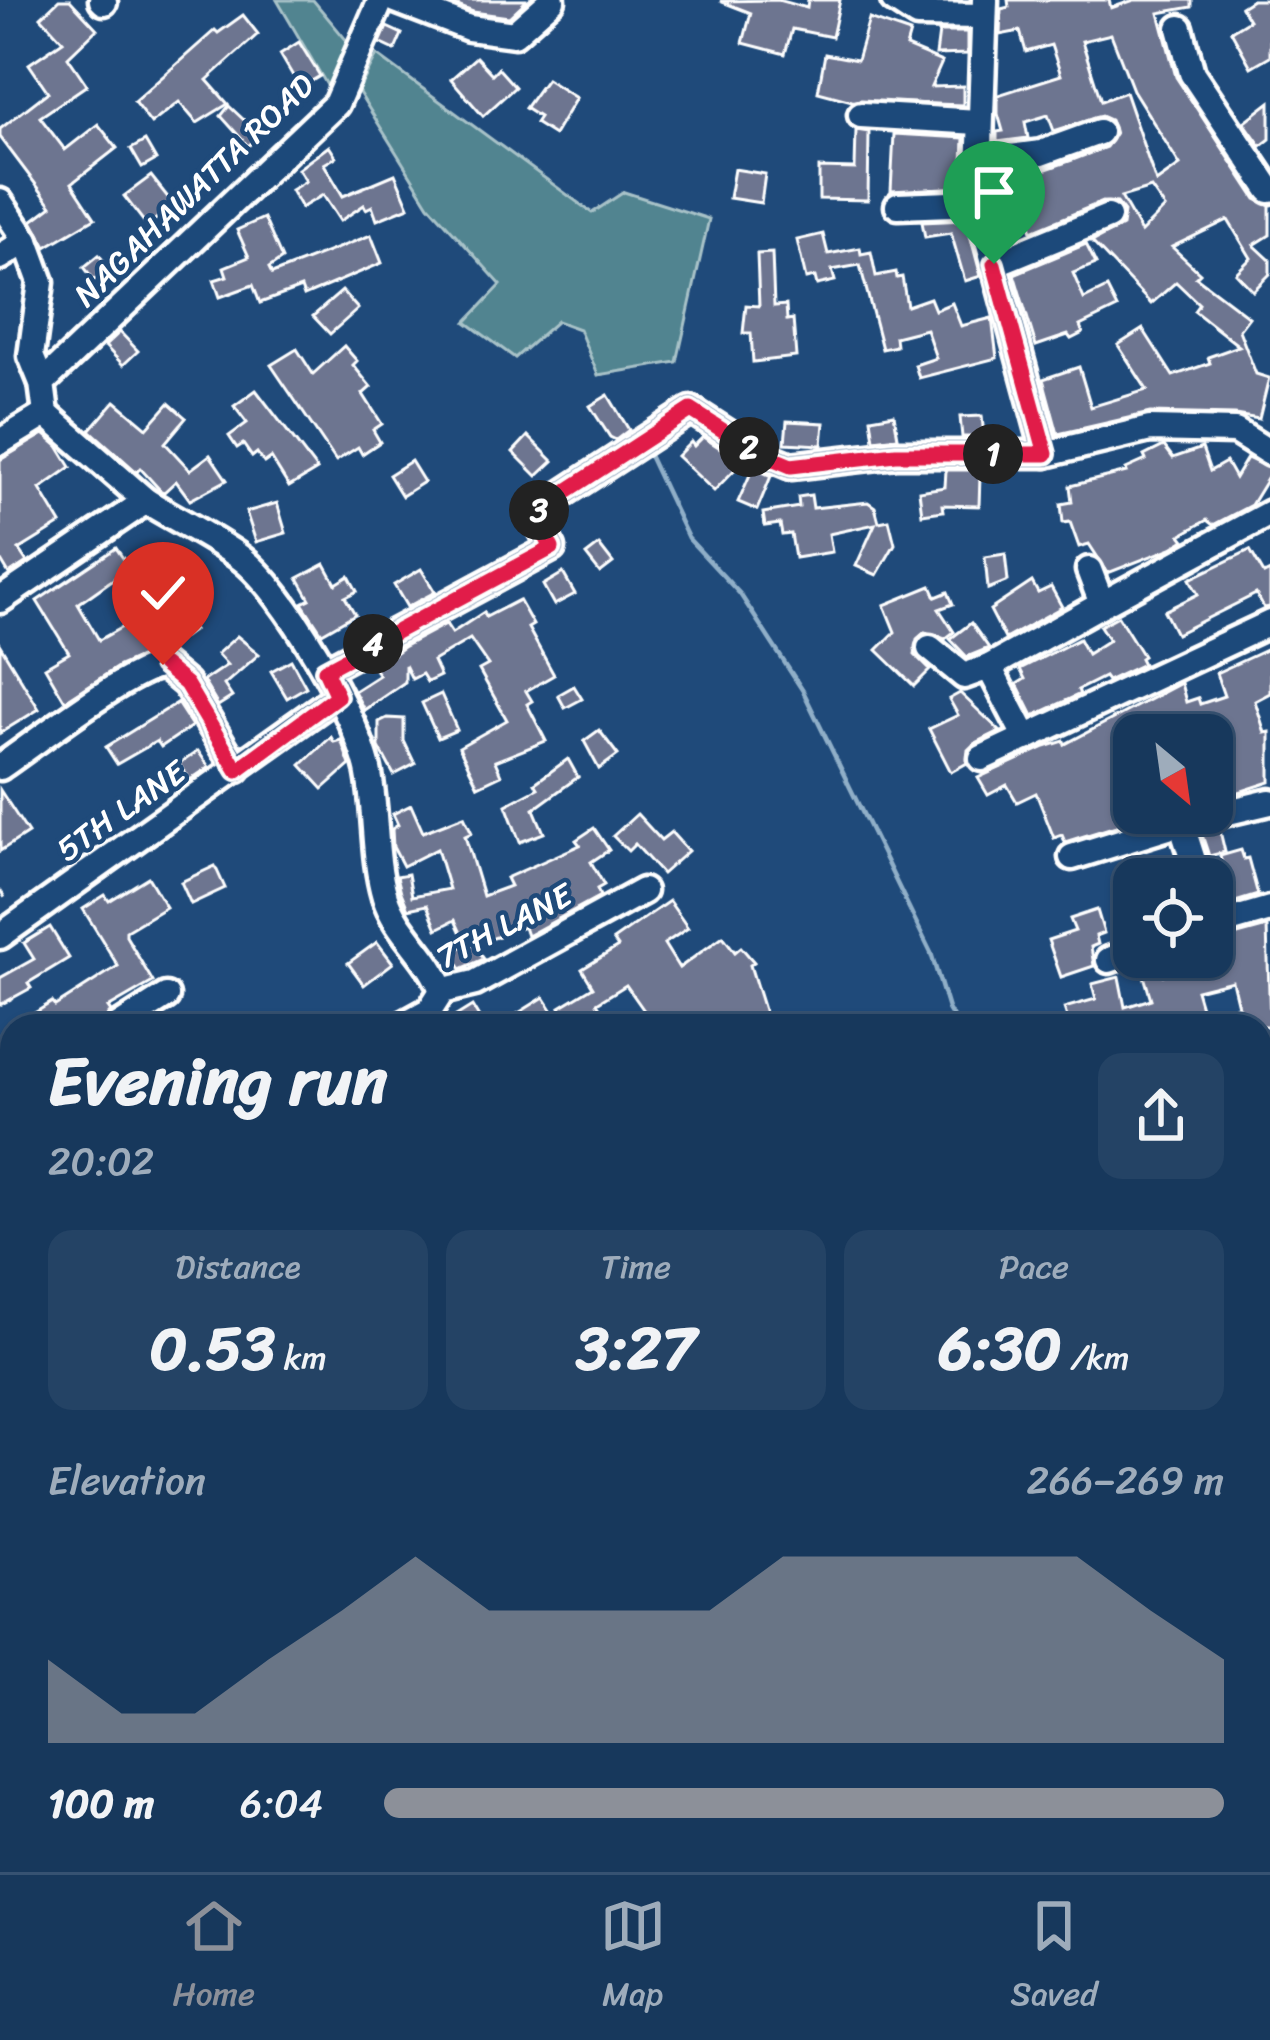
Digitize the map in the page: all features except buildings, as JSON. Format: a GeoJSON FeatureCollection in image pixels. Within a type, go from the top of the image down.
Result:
{"type":"FeatureCollection","features":[{"type":"Feature","properties":{"kind":"street","name":"NAGAHAWATTA ROAD"},"geometry":{"type":"LineString","coordinates":[[42,383],[336,104],[381,0]]}},
{"type":"Feature","properties":{"kind":"street"},"geometry":{"type":"LineString","coordinates":[[396,0],[469,28],[514,34],[552,0]]}},
{"type":"Feature","properties":{"kind":"street"},"geometry":{"type":"LineString","coordinates":[[894,0],[917,15],[984,8],[978,203],[1046,454]]}},
{"type":"Feature","properties":{"kind":"street"},"geometry":{"type":"LineString","coordinates":[[1180,28],[1192,73],[1270,190]]}},
{"type":"Feature","properties":{"kind":"street"},"geometry":{"type":"LineString","coordinates":[[861,115],[978,122]]}},
{"type":"Feature","properties":{"kind":"street"},"geometry":{"type":"LineString","coordinates":[[979,161],[1041,153],[1100,132]]}},
{"type":"Feature","properties":{"kind":"street"},"geometry":{"type":"LineString","coordinates":[[0,202],[26,241],[41,282],[31,356],[42,383],[46,414],[146,501],[241,558],[270,584],[325,670],[368,766],[385,895],[395,920],[435,970],[442,991]]}},
{"type":"Feature","properties":{"kind":"street"},"geometry":{"type":"LineString","coordinates":[[898,206],[978,203]]}},
{"type":"Feature","properties":{"kind":"street"},"geometry":{"type":"LineString","coordinates":[[994,264],[1108,217]]}},
{"type":"Feature","properties":{"kind":"street"},"geometry":{"type":"LineString","coordinates":[[0,257],[26,241]]}},
{"type":"Feature","properties":{"kind":"street"},"geometry":{"type":"LineString","coordinates":[[325,670],[552,548],[533,513],[691,410],[755,451],[791,466],[896,454],[1046,454],[1150,429],[1234,431],[1270,453]]}},
{"type":"Feature","properties":{"kind":"street"},"geometry":{"type":"LineString","coordinates":[[0,442],[46,414]]}},
{"type":"Feature","properties":{"kind":"street"},"geometry":{"type":"LineString","coordinates":[[0,600],[146,501]]}},
{"type":"Feature","properties":{"kind":"street"},"geometry":{"type":"LineString","coordinates":[[930,648],[964,676],[989,667],[1270,513]]}},
{"type":"Feature","properties":{"kind":"street"},"geometry":{"type":"LineString","coordinates":[[1089,570],[1102,604]]}},
{"type":"Feature","properties":{"kind":"street"},"geometry":{"type":"LineString","coordinates":[[982,758],[1270,623]]}},
{"type":"Feature","properties":{"kind":"street"},"geometry":{"type":"LineString","coordinates":[[0,767],[150,667],[163,665],[186,684],[237,770]]}},
{"type":"Feature","properties":{"kind":"street"},"geometry":{"type":"LineString","coordinates":[[989,667],[1025,738]]}},
{"type":"Feature","properties":{"kind":"street","name":"5TH LANE"},"geometry":{"type":"LineString","coordinates":[[0,936],[337,696]]}},
{"type":"Feature","properties":{"kind":"street"},"geometry":{"type":"LineString","coordinates":[[1233,811],[1270,802]]}},
{"type":"Feature","properties":{"kind":"street"},"geometry":{"type":"LineString","coordinates":[[1072,857],[1146,834]]}},
{"type":"Feature","properties":{"kind":"street","name":"7TH LANE"},"geometry":{"type":"LineString","coordinates":[[423,1014],[442,991],[475,983],[643,891]]}},
{"type":"Feature","properties":{"kind":"street"},"geometry":{"type":"LineString","coordinates":[[1233,919],[1270,909]]}},
{"type":"Feature","properties":{"kind":"street"},"geometry":{"type":"LineString","coordinates":[[1109,960],[1113,959]]}},
{"type":"Feature","properties":{"kind":"street"},"geometry":{"type":"LineString","coordinates":[[138,1014],[166,996]]}},
{"type":"Feature","properties":{"kind":"green space"},"geometry":{"type":"Polygon","coordinates":[[[277,0],[313,0],[353,48],[328,87],[277,0]]]}},
{"type":"Feature","properties":{"kind":"green space"},"geometry":{"type":"Polygon","coordinates":[[[377,55],[592,213],[624,192],[709,219],[677,362],[598,375],[579,329],[557,321],[515,358],[466,322],[501,285],[429,205],[358,91],[377,55]]]}},
{"type":"Feature","properties":{"kind":"waterway"},"geometry":{"type":"LineString","coordinates":[[646,449],[688,538],[740,594],[803,691],[931,953],[951,1014]]}},
{"type":"Feature","properties":{"kind":"route"},"geometry":{"type":"LineString","coordinates":[[163,665],[186,684],[237,770],[337,696],[325,670],[552,548],[533,513],[691,410],[755,451],[791,466],[896,454],[1046,454],[994,264]]}}]}
